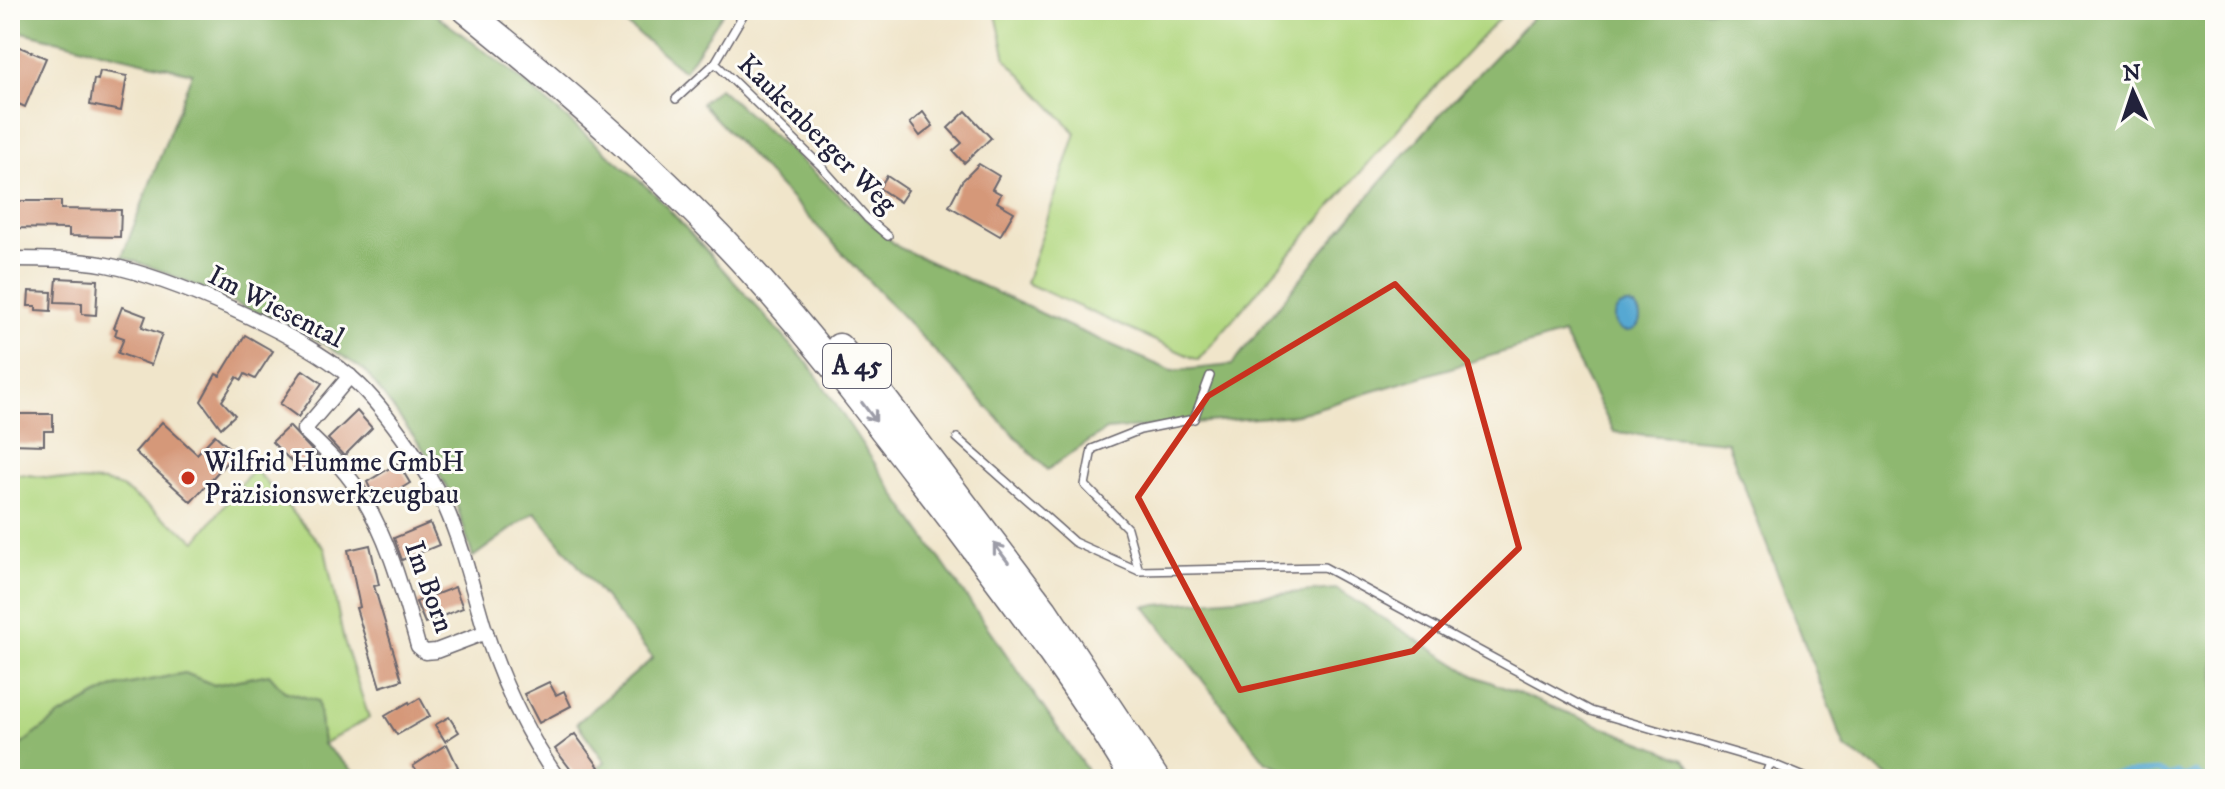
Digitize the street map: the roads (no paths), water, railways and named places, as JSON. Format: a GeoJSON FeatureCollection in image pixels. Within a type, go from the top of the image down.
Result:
{"type":"FeatureCollection","features":[{"type":"Feature","properties":{"kind":"highway","name":"A 45"},"geometry":{"type":"LineString","coordinates":[[466,10],[550,78],[633,153],[767,288],[843,377],[1025,616],[1134,779]]}},
{"type":"Feature","properties":{"kind":"highway","name":"A 45"},"geometry":{"type":"LineString","coordinates":[[492,10],[618,115],[763,260],[875,387],[1044,610],[1156,779]]}},
{"type":"Feature","properties":{"kind":"street","name":"Im Wiesental"},"geometry":{"type":"LineString","coordinates":[[10,259],[80,262],[140,274],[282,333],[350,376],[394,425],[445,506],[512,700],[533,743],[558,779]]}},
{"type":"Feature","properties":{"kind":"street","name":"Im Born"},"geometry":{"type":"LineString","coordinates":[[350,376],[304,430],[336,461],[368,507],[393,562],[418,646],[425,652],[436,651],[486,632]]}},
{"type":"Feature","properties":{"kind":"lane"},"geometry":{"type":"LineString","coordinates":[[676,99],[715,63],[746,10]]}},
{"type":"Feature","properties":{"kind":"lane","name":"Kaukenberger Weg"},"geometry":{"type":"LineString","coordinates":[[715,63],[888,236]]}},
{"type":"Feature","properties":{"kind":"lane"},"geometry":{"type":"LineString","coordinates":[[1139,571],[1127,528],[1085,485],[1092,449],[1140,430],[1194,419],[1210,376]]}},
{"type":"Feature","properties":{"kind":"lane"},"geometry":{"type":"LineString","coordinates":[[957,438],[1074,542],[1139,571],[1324,567],[1591,711],[1770,763],[1809,779]]}},
{"type":"Feature","properties":{"kind":"lane"},"geometry":{"type":"LineString","coordinates":[[1764,779],[1770,763]]}},
{"type":"Feature","properties":{"kind":"water"},"geometry":{"type":"Polygon","coordinates":[[[1627,305],[1636,309],[1640,318],[1636,327],[1627,331],[1618,327],[1614,318],[1618,309],[1627,305]]]}},
{"type":"Feature","properties":{"kind":"waterway"},"geometry":{"type":"LineString","coordinates":[[2013,779],[2158,771],[2170,776],[2176,772],[2185,777],[2195,772],[2205,779]]}},
{"type":"Feature","properties":{"kind":"waterway"},"geometry":{"type":"LineString","coordinates":[[2207,779],[2214,774]]}},
{"type":"Feature","properties":{"kind":"place","name":"Wilfrid Humme GmbH Präzisionswerkzeugbau"},"geometry":{"type":"Point","coordinates":[188,478]}}]}
